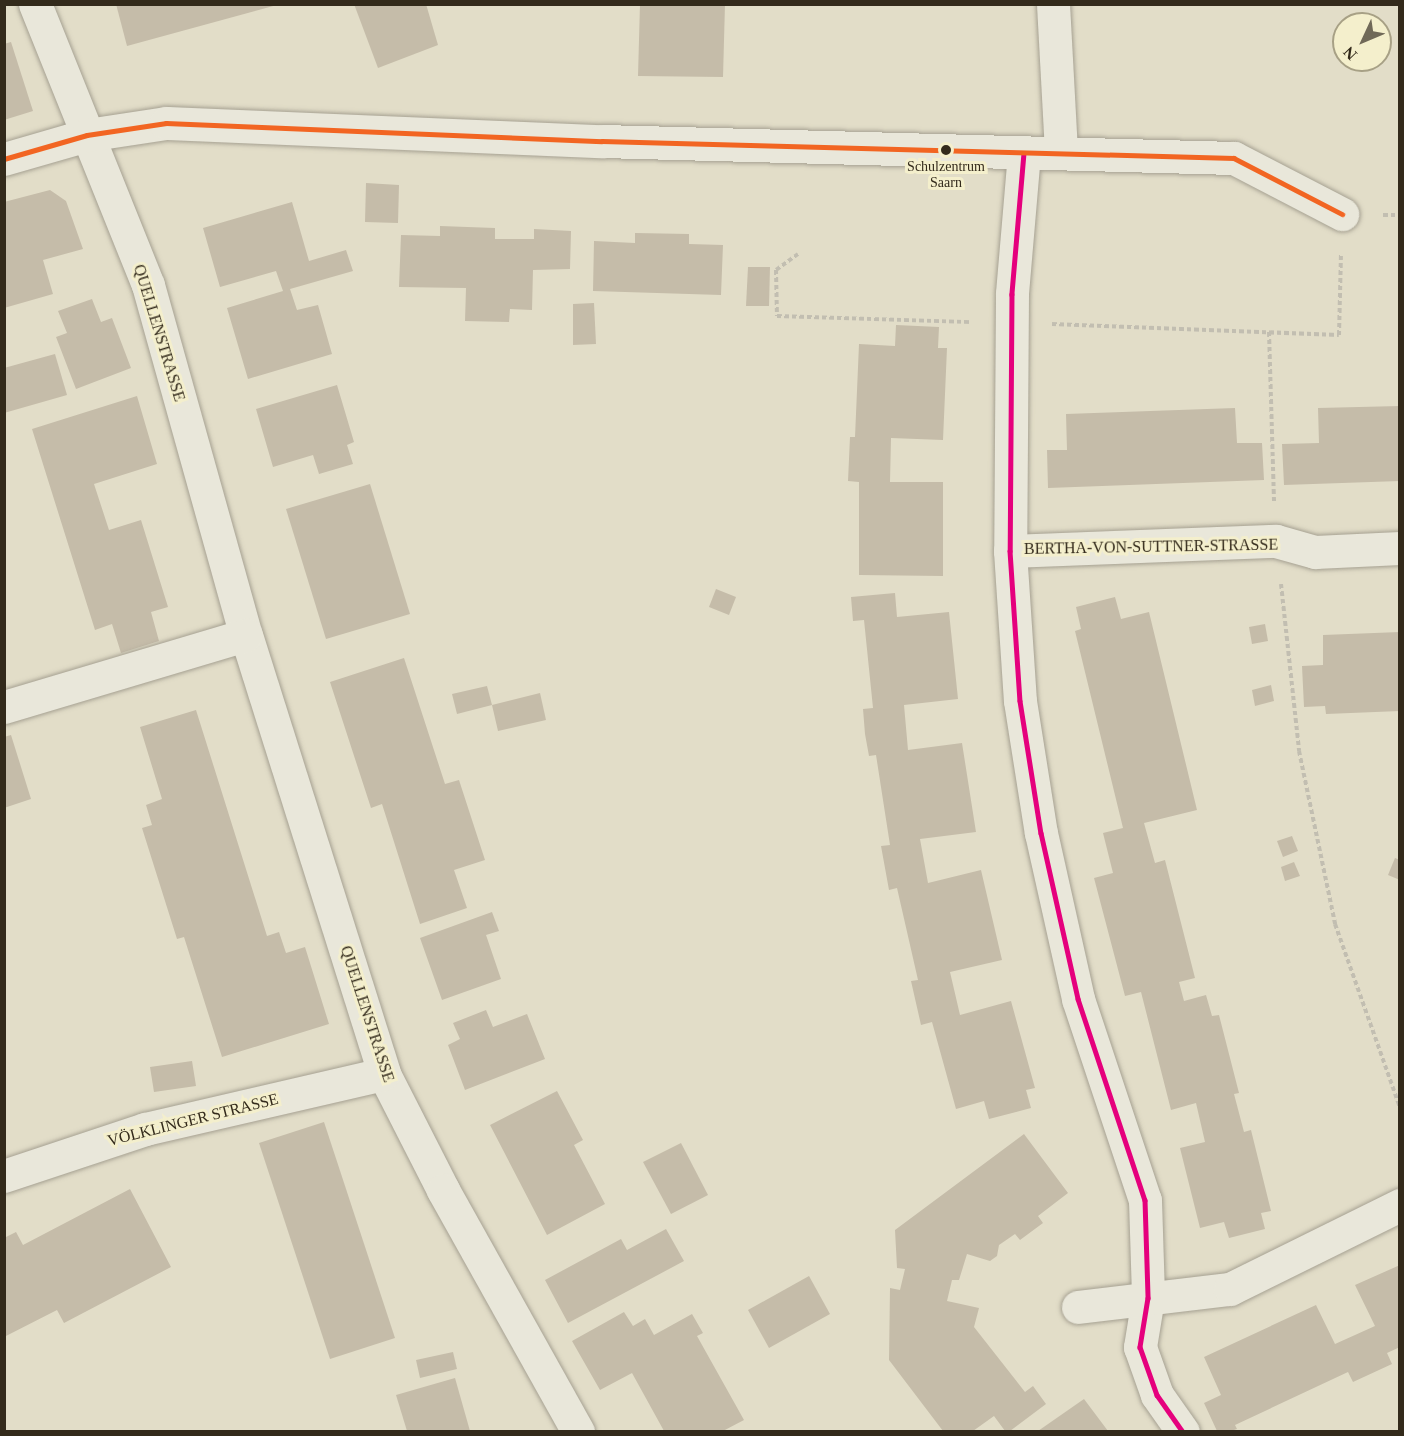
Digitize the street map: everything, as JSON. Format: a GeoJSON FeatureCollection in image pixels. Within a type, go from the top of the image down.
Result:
{"type":"FeatureCollection","features":[{"type":"Feature","properties":{"kind":"street","name":"QUELLENSTRASSE"},"geometry":{"type":"LineString","coordinates":[[35,4],[148,285],[246,635],[384,1074],[443,1190],[578,1431]]}},
{"type":"Feature","properties":{"kind":"street"},"geometry":{"type":"LineString","coordinates":[[1053,4],[1061,153]]}},
{"type":"Feature","properties":{"kind":"street"},"geometry":{"type":"LineString","coordinates":[[4,159],[87,135],[166,123],[1024,153],[1234,158],[1342,214]]}},
{"type":"Feature","properties":{"kind":"street"},"geometry":{"type":"LineString","coordinates":[[1024,153],[1012,323],[1010,551],[1020,701],[1041,833],[1078,999],[1144,1200],[1148,1298],[1140,1347],[1157,1395],[1183,1431]]}},
{"type":"Feature","properties":{"kind":"street","name":"BERTHA-VON-SUTTNER-STRASSE"},"geometry":{"type":"LineString","coordinates":[[1010,551],[1276,541],[1315,552],[1400,548]]}},
{"type":"Feature","properties":{"kind":"street"},"geometry":{"type":"LineString","coordinates":[[4,707],[246,635]]}},
{"type":"Feature","properties":{"kind":"street","name":"VÖLKLINGER STRASSE"},"geometry":{"type":"LineString","coordinates":[[4,1176],[145,1129],[384,1074]]}},
{"type":"Feature","properties":{"kind":"street"},"geometry":{"type":"LineString","coordinates":[[1078,1307],[1230,1289],[1400,1205]]}},
{"type":"Feature","properties":{"kind":"path"},"geometry":{"type":"LineString","coordinates":[[798,254],[776,270],[777,316],[1339,336],[1342,214]]}},
{"type":"Feature","properties":{"kind":"path"},"geometry":{"type":"LineString","coordinates":[[1269,332],[1276,541],[1299,751],[1335,924],[1400,1108]]}},
{"type":"Feature","properties":{"kind":"building"},"geometry":{"type":"Polygon","coordinates":[[[116,4],[277,4],[277,5],[127,46],[116,4]]]}},
{"type":"Feature","properties":{"kind":"building"},"geometry":{"type":"Polygon","coordinates":[[[354,4],[426,4],[438,45],[378,68],[354,4]]]}},
{"type":"Feature","properties":{"kind":"building"},"geometry":{"type":"Polygon","coordinates":[[[640,4],[725,4],[723,77],[638,76],[640,4]]]}},
{"type":"Feature","properties":{"kind":"building"},"geometry":{"type":"Polygon","coordinates":[[[11,42],[33,111],[4,120],[4,44],[11,42]]]}},
{"type":"Feature","properties":{"kind":"building"},"geometry":{"type":"Polygon","coordinates":[[[366,183],[399,185],[398,223],[365,222],[366,183]]]}},
{"type":"Feature","properties":{"kind":"building"},"geometry":{"type":"Polygon","coordinates":[[[50,190],[66,201],[83,249],[43,260],[53,294],[4,308],[4,202],[50,190]]]}},
{"type":"Feature","properties":{"kind":"building"},"geometry":{"type":"Polygon","coordinates":[[[292,202],[309,261],[346,250],[353,271],[290,289],[297,310],[318,305],[332,354],[248,379],[227,308],[283,291],[276,271],[220,287],[203,228],[292,202]]]}},
{"type":"Feature","properties":{"kind":"building"},"geometry":{"type":"Polygon","coordinates":[[[440,226],[495,228],[495,239],[534,239],[534,229],[571,231],[570,269],[533,270],[532,310],[510,309],[509,322],[465,321],[466,288],[399,287],[401,235],[440,236],[440,226]]]}},
{"type":"Feature","properties":{"kind":"building"},"geometry":{"type":"Polygon","coordinates":[[[635,233],[689,234],[689,244],[723,245],[721,295],[593,291],[594,241],[635,243],[635,233]]]}},
{"type":"Feature","properties":{"kind":"building"},"geometry":{"type":"Polygon","coordinates":[[[748,267],[770,267],[769,306],[746,306],[748,267]]]}},
{"type":"Feature","properties":{"kind":"building"},"geometry":{"type":"Polygon","coordinates":[[[92,299],[101,322],[112,318],[131,368],[76,389],[56,337],[67,333],[58,311],[92,299]]]}},
{"type":"Feature","properties":{"kind":"building"},"geometry":{"type":"Polygon","coordinates":[[[594,303],[596,344],[573,345],[573,304],[594,303]]]}},
{"type":"Feature","properties":{"kind":"building"},"geometry":{"type":"Polygon","coordinates":[[[896,325],[939,327],[938,348],[947,348],[943,440],[891,438],[890,482],[943,482],[943,576],[859,575],[859,482],[848,481],[850,437],[855,437],[859,344],[895,346],[896,325]]]}},
{"type":"Feature","properties":{"kind":"building"},"geometry":{"type":"Polygon","coordinates":[[[55,354],[67,395],[4,413],[4,368],[55,354]]]}},
{"type":"Feature","properties":{"kind":"building"},"geometry":{"type":"Polygon","coordinates":[[[337,385],[354,442],[347,445],[353,464],[319,474],[313,455],[273,467],[256,409],[337,385]]]}},
{"type":"Feature","properties":{"kind":"building"},"geometry":{"type":"Polygon","coordinates":[[[137,396],[157,464],[94,484],[109,530],[141,520],[168,607],[151,612],[159,641],[121,653],[112,624],[95,630],[32,429],[137,396]]]}},
{"type":"Feature","properties":{"kind":"building"},"geometry":{"type":"Polygon","coordinates":[[[1400,406],[1400,481],[1284,485],[1282,444],[1319,443],[1318,408],[1400,406]]]}},
{"type":"Feature","properties":{"kind":"building"},"geometry":{"type":"Polygon","coordinates":[[[1235,408],[1237,443],[1262,443],[1264,480],[1048,488],[1047,450],[1067,450],[1066,414],[1235,408]]]}},
{"type":"Feature","properties":{"kind":"building"},"geometry":{"type":"Polygon","coordinates":[[[370,484],[410,614],[326,639],[286,509],[370,484]]]}},
{"type":"Feature","properties":{"kind":"building"},"geometry":{"type":"Polygon","coordinates":[[[716,589],[736,597],[729,615],[709,607],[716,589]]]}},
{"type":"Feature","properties":{"kind":"building"},"geometry":{"type":"Polygon","coordinates":[[[895,593],[897,617],[949,612],[958,699],[904,705],[908,750],[962,743],[976,832],[920,839],[928,883],[981,870],[1002,960],[950,972],[960,1015],[1011,1001],[1035,1088],[1026,1090],[1031,1108],[989,1119],[984,1101],[956,1109],[932,1022],[921,1025],[911,981],[918,980],[897,888],[889,890],[881,846],[890,845],[876,755],[869,756],[865,734],[863,709],[873,708],[864,620],[853,621],[851,597],[895,593]]]}},
{"type":"Feature","properties":{"kind":"building"},"geometry":{"type":"Polygon","coordinates":[[[1115,597],[1121,619],[1149,612],[1197,810],[1144,823],[1155,863],[1165,860],[1195,978],[1179,982],[1184,1001],[1206,995],[1212,1016],[1219,1015],[1239,1093],[1234,1094],[1244,1132],[1251,1130],[1271,1211],[1261,1213],[1265,1229],[1229,1238],[1224,1222],[1200,1228],[1180,1148],[1205,1142],[1196,1103],[1171,1110],[1141,992],[1125,996],[1094,878],[1113,873],[1103,833],[1123,828],[1075,631],[1081,629],[1076,607],[1115,597]]]}},
{"type":"Feature","properties":{"kind":"building"},"geometry":{"type":"Polygon","coordinates":[[[1265,624],[1268,641],[1252,644],[1249,627],[1265,624]]]}},
{"type":"Feature","properties":{"kind":"building"},"geometry":{"type":"Polygon","coordinates":[[[1400,632],[1400,711],[1326,714],[1325,706],[1304,707],[1302,666],[1323,665],[1323,635],[1400,632]]]}},
{"type":"Feature","properties":{"kind":"building"},"geometry":{"type":"Polygon","coordinates":[[[404,658],[445,784],[459,780],[485,860],[454,870],[467,908],[420,924],[382,804],[371,808],[330,682],[404,658]]]}},
{"type":"Feature","properties":{"kind":"building"},"geometry":{"type":"Polygon","coordinates":[[[1271,685],[1274,701],[1255,706],[1252,690],[1271,685]]]}},
{"type":"Feature","properties":{"kind":"building"},"geometry":{"type":"Polygon","coordinates":[[[487,686],[492,705],[457,714],[452,694],[487,686]]]}},
{"type":"Feature","properties":{"kind":"building"},"geometry":{"type":"Polygon","coordinates":[[[540,693],[546,720],[498,731],[492,705],[540,693]]]}},
{"type":"Feature","properties":{"kind":"building"},"geometry":{"type":"Polygon","coordinates":[[[196,710],[267,936],[279,932],[286,953],[305,947],[329,1024],[222,1057],[184,937],[177,939],[142,828],[152,825],[146,805],[162,799],[140,727],[196,710]]]}},
{"type":"Feature","properties":{"kind":"building"},"geometry":{"type":"Polygon","coordinates":[[[11,735],[31,799],[4,808],[4,737],[11,735]]]}},
{"type":"Feature","properties":{"kind":"building"},"geometry":{"type":"Polygon","coordinates":[[[1292,836],[1298,851],[1283,857],[1277,841],[1292,836]]]}},
{"type":"Feature","properties":{"kind":"building"},"geometry":{"type":"Polygon","coordinates":[[[1395,858],[1400,860],[1400,880],[1388,875],[1395,858]]]}},
{"type":"Feature","properties":{"kind":"building"},"geometry":{"type":"Polygon","coordinates":[[[1294,862],[1300,876],[1285,881],[1281,867],[1294,862]]]}},
{"type":"Feature","properties":{"kind":"building"},"geometry":{"type":"Polygon","coordinates":[[[492,912],[499,931],[486,935],[501,979],[442,1000],[420,938],[492,912]]]}},
{"type":"Feature","properties":{"kind":"building"},"geometry":{"type":"Polygon","coordinates":[[[486,1010],[493,1027],[527,1014],[545,1059],[465,1090],[448,1045],[460,1039],[453,1023],[486,1010]]]}},
{"type":"Feature","properties":{"kind":"building"},"geometry":{"type":"Polygon","coordinates":[[[192,1061],[196,1086],[154,1092],[150,1067],[192,1061]]]}},
{"type":"Feature","properties":{"kind":"building"},"geometry":{"type":"Polygon","coordinates":[[[557,1091],[583,1140],[574,1145],[605,1204],[547,1235],[490,1125],[557,1091]]]}},
{"type":"Feature","properties":{"kind":"building"},"geometry":{"type":"Polygon","coordinates":[[[324,1122],[395,1338],[330,1359],[259,1143],[324,1122]]]}},
{"type":"Feature","properties":{"kind":"building"},"geometry":{"type":"Polygon","coordinates":[[[1024,1134],[1068,1193],[1038,1216],[1043,1223],[1020,1240],[1015,1234],[999,1245],[997,1256],[990,1261],[967,1254],[959,1280],[952,1280],[947,1301],[979,1308],[974,1327],[1025,1392],[1033,1386],[1046,1404],[1010,1431],[1005,1431],[994,1416],[973,1431],[943,1431],[889,1360],[890,1288],[900,1290],[905,1269],[897,1268],[895,1230],[1024,1134]]]}},
{"type":"Feature","properties":{"kind":"building"},"geometry":{"type":"Polygon","coordinates":[[[681,1143],[708,1195],[671,1214],[643,1162],[681,1143]]]}},
{"type":"Feature","properties":{"kind":"building"},"geometry":{"type":"Polygon","coordinates":[[[130,1189],[171,1267],[64,1323],[57,1310],[4,1337],[4,1238],[16,1232],[23,1245],[130,1189]]]}},
{"type":"Feature","properties":{"kind":"building"},"geometry":{"type":"Polygon","coordinates":[[[666,1229],[684,1261],[568,1323],[545,1280],[621,1239],[627,1250],[666,1229]]]}},
{"type":"Feature","properties":{"kind":"building"},"geometry":{"type":"Polygon","coordinates":[[[1400,1265],[1400,1347],[1387,1353],[1392,1364],[1353,1382],[1348,1372],[1235,1425],[1237,1429],[1217,1431],[1204,1403],[1221,1395],[1204,1357],[1316,1305],[1335,1344],[1375,1326],[1355,1285],[1400,1265]]]}},
{"type":"Feature","properties":{"kind":"building"},"geometry":{"type":"Polygon","coordinates":[[[809,1276],[830,1314],[769,1348],[748,1310],[809,1276]]]}},
{"type":"Feature","properties":{"kind":"building"},"geometry":{"type":"Polygon","coordinates":[[[624,1312],[633,1326],[645,1319],[654,1335],[692,1314],[703,1333],[697,1336],[744,1420],[723,1431],[664,1431],[632,1373],[600,1390],[572,1341],[624,1312]]]}},
{"type":"Feature","properties":{"kind":"building"},"geometry":{"type":"Polygon","coordinates":[[[453,1352],[457,1369],[420,1378],[416,1360],[453,1352]]]}},
{"type":"Feature","properties":{"kind":"building"},"geometry":{"type":"Polygon","coordinates":[[[455,1378],[470,1431],[407,1431],[396,1395],[455,1378]]]}},
{"type":"Feature","properties":{"kind":"building"},"geometry":{"type":"Polygon","coordinates":[[[1084,1399],[1108,1431],[1038,1431],[1084,1399]]]}},
{"type":"Feature","properties":{"kind":"transit line"},"geometry":{"type":"LineString","coordinates":[[4,159],[87,135],[166,123],[602,141],[1234,158],[1342,214]]}},
{"type":"Feature","properties":{"kind":"transit line"},"geometry":{"type":"LineString","coordinates":[[1024,153],[1012,294],[1010,551],[1020,701],[1041,833],[1078,999],[1145,1200],[1148,1298],[1140,1347],[1157,1395],[1183,1432]]}},
{"type":"Feature","properties":{"kind":"place","name":"Schulzentrum Saarn"},"geometry":{"type":"Point","coordinates":[946,150]}}]}
